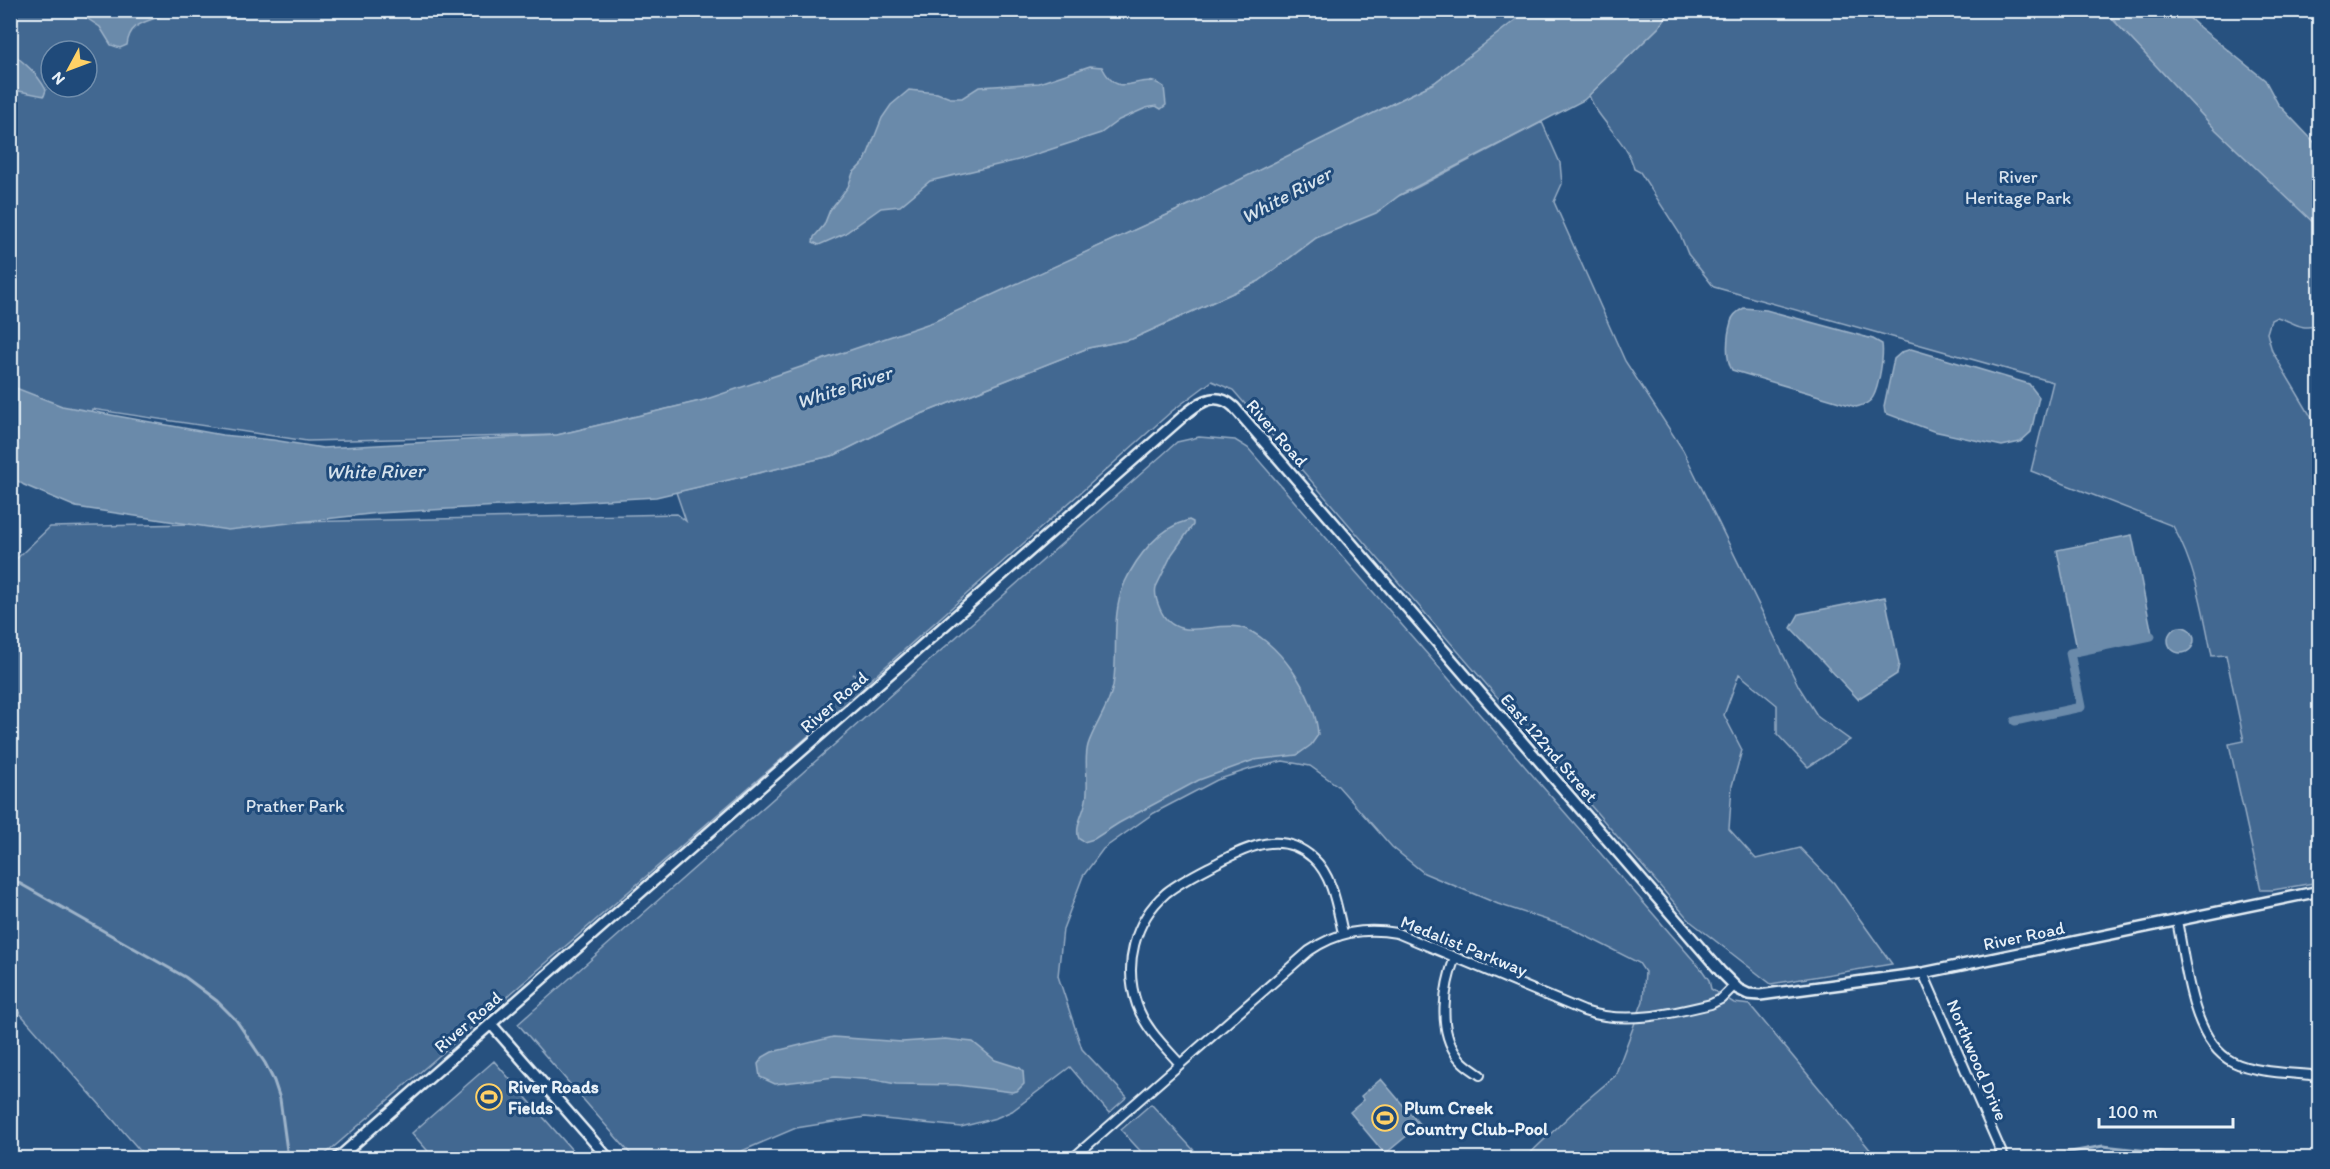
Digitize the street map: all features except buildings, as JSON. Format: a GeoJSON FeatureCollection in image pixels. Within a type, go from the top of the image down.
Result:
{"type":"FeatureCollection","features":[{"type":"Feature","properties":{"kind":"street","name":"River Road"},"geometry":{"type":"LineString","coordinates":[[338,1158],[1201,402],[1215,398],[1231,404],[1340,532]]}},
{"type":"Feature","properties":{"kind":"street","name":"East 122nd Street"},"geometry":{"type":"LineString","coordinates":[[1340,532],[1734,986]]}},
{"type":"Feature","properties":{"kind":"street"},"geometry":{"type":"LineString","coordinates":[[1180,1064],[1157,1038],[1140,1013],[1131,977],[1132,954],[1139,931],[1154,906],[1168,892],[1242,850],[1265,842],[1280,842],[1306,852],[1323,870],[1331,887],[1343,933]]}},
{"type":"Feature","properties":{"kind":"street","name":"River Road"},"geometry":{"type":"LineString","coordinates":[[1734,986],[1748,994],[1760,995],[1923,973],[2319,891]]}},
{"type":"Feature","properties":{"kind":"street"},"geometry":{"type":"LineString","coordinates":[[2177,921],[2197,1016],[2208,1040],[2217,1050],[2240,1064],[2319,1076]]}},
{"type":"Feature","properties":{"kind":"street","name":"Medalist Parkway"},"geometry":{"type":"LineString","coordinates":[[1073,1158],[1309,951],[1343,933],[1371,930],[1397,933],[1584,1011],[1618,1019],[1711,1004],[1721,999],[1734,986]]}},
{"type":"Feature","properties":{"kind":"street"},"geometry":{"type":"LineString","coordinates":[[1455,957],[1445,991],[1448,1034],[1457,1055],[1480,1075]]}},
{"type":"Feature","properties":{"kind":"street","name":"Northwood Drive"},"geometry":{"type":"LineString","coordinates":[[1923,973],[2004,1158]]}},
{"type":"Feature","properties":{"kind":"street"},"geometry":{"type":"LineString","coordinates":[[490,1024],[608,1158]]}},
{"type":"Feature","properties":{"kind":"street"},"geometry":{"type":"LineString","coordinates":[[10,1154],[13,1158]]}},
{"type":"Feature","properties":{"kind":"green space"},"geometry":{"type":"Polygon","coordinates":[[[10,11],[1530,11],[1434,83],[1206,197],[920,329],[739,392],[557,435],[307,441],[92,409],[88,430],[11,400],[10,11]]]}},
{"type":"Feature","properties":{"kind":"green space","name":"River Heritage Park"},"geometry":{"type":"Polygon","coordinates":[[[1670,11],[2105,11],[2210,123],[2319,227],[2319,325],[2307,327],[2277,317],[2271,320],[2267,333],[2272,351],[2319,430],[2319,882],[2261,890],[2229,744],[2244,741],[2226,655],[2212,656],[2193,573],[2173,526],[2031,471],[2053,382],[1714,287],[1688,254],[1680,234],[1640,172],[1634,169],[1626,149],[1599,113],[1589,95],[1659,27],[1670,11]]]}},
{"type":"Feature","properties":{"kind":"green space","name":"Prather Park"},"geometry":{"type":"Polygon","coordinates":[[[1542,122],[1560,163],[1562,184],[1554,202],[1625,361],[1683,450],[1799,687],[1818,717],[1850,740],[1808,767],[1777,734],[1777,705],[1739,674],[1724,715],[1742,750],[1732,786],[1729,829],[1756,859],[1800,848],[1834,883],[1892,964],[1771,984],[1690,921],[1233,390],[1212,381],[1172,411],[867,683],[853,674],[866,686],[321,1158],[140,1158],[143,1154],[11,1003],[10,565],[50,527],[677,514],[686,521],[676,492],[835,455],[901,422],[1088,348],[1132,339],[1259,281],[1332,226],[1418,187],[1542,122]]]}},
{"type":"Feature","properties":{"kind":"green space"},"geometry":{"type":"Polygon","coordinates":[[[1199,437],[1235,440],[1248,448],[1702,970],[1709,980],[1711,989],[1734,1003],[1750,1005],[1877,1158],[1525,1158],[1615,1076],[1643,1001],[1645,972],[1639,963],[1568,927],[1498,904],[1424,873],[1392,847],[1338,786],[1310,766],[1283,761],[1217,780],[1154,813],[1103,849],[1083,876],[1063,929],[1058,976],[1082,1049],[1127,1097],[1109,1113],[1070,1067],[1012,1111],[996,1118],[961,1127],[865,1117],[796,1128],[742,1151],[732,1158],[634,1158],[518,1024],[1177,442],[1199,437]]]}},
{"type":"Feature","properties":{"kind":"green space","name":"River Roads Fields"},"geometry":{"type":"Polygon","coordinates":[[[494,1061],[579,1158],[434,1158],[412,1133],[494,1061]]]}},
{"type":"Feature","properties":{"kind":"green space"},"geometry":{"type":"Polygon","coordinates":[[[1151,1104],[1201,1158],[1147,1158],[1121,1130],[1151,1104]]]}},
{"type":"Feature","properties":{"kind":"water"},"geometry":{"type":"Polygon","coordinates":[[[901,10],[957,11],[929,16],[901,10]]]}},
{"type":"Feature","properties":{"kind":"water"},"geometry":{"type":"Polygon","coordinates":[[[76,11],[171,11],[137,26],[132,30],[127,45],[120,48],[111,45],[100,27],[76,11]]]}},
{"type":"Feature","properties":{"kind":"water","name":"White River"},"geometry":{"type":"Polygon","coordinates":[[[1527,11],[1670,11],[1659,27],[1584,100],[1400,195],[1376,213],[1316,238],[1259,281],[1132,339],[1088,348],[901,422],[835,455],[656,497],[379,513],[228,530],[76,507],[24,485],[11,476],[11,386],[62,406],[222,435],[323,448],[557,435],[704,400],[933,322],[1191,204],[1434,83],[1527,11]]]}},
{"type":"Feature","properties":{"kind":"water"},"geometry":{"type":"Polygon","coordinates":[[[2105,11],[2182,11],[2265,80],[2278,104],[2319,147],[2319,228],[2216,130],[2105,11]]]}},
{"type":"Feature","properties":{"kind":"water"},"geometry":{"type":"Polygon","coordinates":[[[10,52],[39,78],[39,95],[19,91],[11,79],[10,52]]]}},
{"type":"Feature","properties":{"kind":"water"},"geometry":{"type":"Polygon","coordinates":[[[1090,66],[1102,67],[1109,78],[1123,85],[1146,81],[1155,82],[1164,87],[1166,105],[1161,109],[1156,106],[1146,108],[1119,120],[1101,133],[1018,160],[930,181],[900,206],[881,208],[844,234],[819,245],[813,242],[830,210],[848,187],[853,173],[865,161],[882,118],[891,105],[909,90],[962,98],[979,87],[1039,83],[1090,66]]]}},
{"type":"Feature","properties":{"kind":"water"},"geometry":{"type":"Polygon","coordinates":[[[1744,308],[1766,310],[1873,339],[1882,344],[1877,386],[1871,399],[1866,404],[1856,407],[1732,370],[1728,353],[1730,327],[1734,315],[1744,308]]]}},
{"type":"Feature","properties":{"kind":"water"},"geometry":{"type":"Polygon","coordinates":[[[1911,349],[2029,384],[2039,397],[2031,432],[2020,442],[2002,446],[1933,431],[1885,413],[1884,406],[1894,359],[1902,352],[1911,349]]]}},
{"type":"Feature","properties":{"kind":"water"},"geometry":{"type":"Polygon","coordinates":[[[1189,520],[1193,522],[1193,525],[1172,554],[1156,587],[1160,609],[1167,620],[1184,629],[1239,627],[1267,642],[1292,670],[1303,687],[1316,720],[1318,735],[1311,745],[1297,755],[1254,760],[1199,780],[1094,839],[1084,842],[1079,839],[1078,830],[1087,793],[1088,745],[1113,686],[1116,621],[1120,595],[1136,562],[1151,544],[1168,529],[1189,520]]]}},
{"type":"Feature","properties":{"kind":"water"},"geometry":{"type":"Polygon","coordinates":[[[2132,535],[2152,634],[2077,649],[2057,550],[2132,535]]]}},
{"type":"Feature","properties":{"kind":"water"},"geometry":{"type":"Polygon","coordinates":[[[1885,597],[1899,664],[1897,674],[1858,699],[1791,628],[1799,614],[1885,597]]]}},
{"type":"Feature","properties":{"kind":"water"},"geometry":{"type":"Polygon","coordinates":[[[2181,627],[2190,631],[2194,640],[2190,649],[2181,653],[2172,649],[2168,640],[2172,631],[2181,627]]]}},
{"type":"Feature","properties":{"kind":"water"},"geometry":{"type":"Polygon","coordinates":[[[833,1037],[902,1042],[945,1039],[973,1042],[995,1060],[1020,1068],[1023,1071],[1024,1084],[1017,1091],[1012,1092],[957,1085],[896,1084],[835,1077],[775,1084],[760,1077],[758,1064],[763,1057],[772,1052],[833,1037]]]}},
{"type":"Feature","properties":{"kind":"water","name":"Plum Creek Country Club-Pool"},"geometry":{"type":"Polygon","coordinates":[[[1381,1079],[1420,1125],[1385,1154],[1350,1112],[1364,1100],[1361,1096],[1381,1079]]]}},
{"type":"Feature","properties":{"kind":"waterway"},"geometry":{"type":"LineString","coordinates":[[2015,721],[2081,707],[2070,653],[2151,636]]}},
{"type":"Feature","properties":{"kind":"waterway"},"geometry":{"type":"LineString","coordinates":[[10,878],[185,977],[217,1001],[236,1020],[265,1063],[274,1081],[280,1099],[288,1158]]}},
{"type":"Feature","properties":{"kind":"waterway"},"geometry":{"type":"LineString","coordinates":[[2039,1158],[2103,1146],[2216,1158]]}},
{"type":"Feature","properties":{"kind":"place","name":"River Roads Fields"},"geometry":{"type":"Point","coordinates":[489,1097]}},
{"type":"Feature","properties":{"kind":"place","name":"Plum Creek Country Club-Pool"},"geometry":{"type":"Point","coordinates":[1385,1118]}}]}
